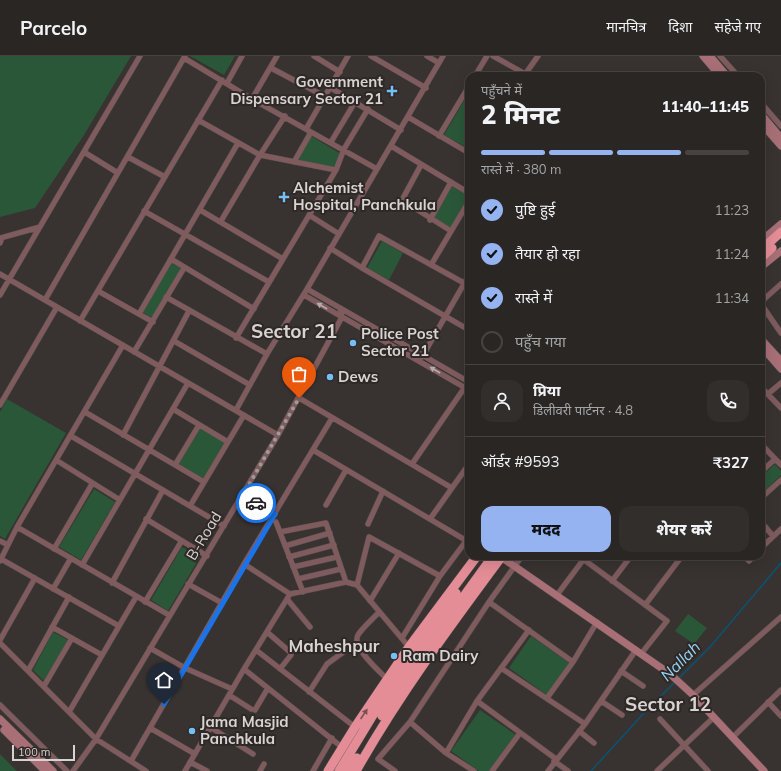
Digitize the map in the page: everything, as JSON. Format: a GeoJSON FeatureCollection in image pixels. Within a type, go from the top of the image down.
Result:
{"type":"FeatureCollection","features":[{"type":"Feature","properties":{"kind":"highway"},"geometry":{"type":"LineString","coordinates":[[765,246],[778,235]]}},
{"type":"Feature","properties":{"kind":"highway"},"geometry":{"type":"LineString","coordinates":[[765,253],[778,235]]}},
{"type":"Feature","properties":{"kind":"highway"},"geometry":{"type":"LineString","coordinates":[[349,771],[393,696],[474,576],[476,560]]}},
{"type":"Feature","properties":{"kind":"highway"},"geometry":{"type":"LineString","coordinates":[[356,771],[378,732],[406,690],[474,576],[481,560]]}},
{"type":"Feature","properties":{"kind":"highway"},"geometry":{"type":"LineString","coordinates":[[328,771],[355,727],[409,647],[474,576],[494,560]]}},
{"type":"Feature","properties":{"kind":"highway"},"geometry":{"type":"LineString","coordinates":[[339,771],[387,692],[474,576]]}},
{"type":"Feature","properties":{"kind":"street"},"geometry":{"type":"LineString","coordinates":[[0,295],[140,56]]}},
{"type":"Feature","properties":{"kind":"street"},"geometry":{"type":"LineString","coordinates":[[227,83],[242,56]]}},
{"type":"Feature","properties":{"kind":"street"},"geometry":{"type":"LineString","coordinates":[[252,99],[277,56]]}},
{"type":"Feature","properties":{"kind":"street"},"geometry":{"type":"LineString","coordinates":[[314,56],[340,72]]}},
{"type":"Feature","properties":{"kind":"street"},"geometry":{"type":"LineString","coordinates":[[294,162],[324,96],[331,88],[348,56]]}},
{"type":"Feature","properties":{"kind":"street"},"geometry":{"type":"LineString","coordinates":[[371,56],[426,88]]}},
{"type":"Feature","properties":{"kind":"street"},"geometry":{"type":"LineString","coordinates":[[427,56],[439,63]]}},
{"type":"Feature","properties":{"kind":"street"},"geometry":{"type":"LineString","coordinates":[[236,410],[266,354],[308,289],[330,248],[426,88],[443,56]]}},
{"type":"Feature","properties":{"kind":"street"},"geometry":{"type":"LineString","coordinates":[[477,72],[487,56]]}},
{"type":"Feature","properties":{"kind":"street"},"geometry":{"type":"LineString","coordinates":[[493,56],[522,72]]}},
{"type":"Feature","properties":{"kind":"street"},"geometry":{"type":"LineString","coordinates":[[530,72],[538,56]]}},
{"type":"Feature","properties":{"kind":"street"},"geometry":{"type":"LineString","coordinates":[[702,56],[716,72]]}},
{"type":"Feature","properties":{"kind":"street"},"geometry":{"type":"LineString","coordinates":[[710,56],[724,72]]}},
{"type":"Feature","properties":{"kind":"street"},"geometry":{"type":"LineString","coordinates":[[720,56],[734,72]]}},
{"type":"Feature","properties":{"kind":"street"},"geometry":{"type":"LineString","coordinates":[[45,300],[185,57],[252,99],[344,149],[377,169]]}},
{"type":"Feature","properties":{"kind":"street"},"geometry":{"type":"LineString","coordinates":[[271,68],[324,96]]}},
{"type":"Feature","properties":{"kind":"street"},"geometry":{"type":"LineString","coordinates":[[80,321],[222,80]]}},
{"type":"Feature","properties":{"kind":"street"},"geometry":{"type":"LineString","coordinates":[[331,88],[401,130]]}},
{"type":"Feature","properties":{"kind":"street"},"geometry":{"type":"LineString","coordinates":[[439,136],[465,93]]}},
{"type":"Feature","properties":{"kind":"street"},"geometry":{"type":"LineString","coordinates":[[331,142],[355,102]]}},
{"type":"Feature","properties":{"kind":"street"},"geometry":{"type":"LineString","coordinates":[[765,108],[781,126]]}},
{"type":"Feature","properties":{"kind":"street"},"geometry":{"type":"LineString","coordinates":[[236,338],[336,170],[344,149],[368,110]]}},
{"type":"Feature","properties":{"kind":"street"},"geometry":{"type":"LineString","coordinates":[[221,221],[285,116]]}},
{"type":"Feature","properties":{"kind":"street"},"geometry":{"type":"LineString","coordinates":[[408,117],[465,150]]}},
{"type":"Feature","properties":{"kind":"street"},"geometry":{"type":"LineString","coordinates":[[765,119],[779,137],[781,146]]}},
{"type":"Feature","properties":{"kind":"street"},"geometry":{"type":"LineString","coordinates":[[198,120],[260,155],[336,170]]}},
{"type":"Feature","properties":{"kind":"street"},"geometry":{"type":"LineString","coordinates":[[765,126],[779,137]]}},
{"type":"Feature","properties":{"kind":"street"},"geometry":{"type":"LineString","coordinates":[[139,314],[238,143]]}},
{"type":"Feature","properties":{"kind":"street"},"geometry":{"type":"LineString","coordinates":[[391,146],[465,190]]}},
{"type":"Feature","properties":{"kind":"street"},"geometry":{"type":"LineString","coordinates":[[84,152],[118,173]]}},
{"type":"Feature","properties":{"kind":"street"},"geometry":{"type":"LineString","coordinates":[[128,156],[165,177]]}},
{"type":"Feature","properties":{"kind":"street"},"geometry":{"type":"LineString","coordinates":[[421,165],[402,200],[430,220],[451,231]]}},
{"type":"Feature","properties":{"kind":"street"},"geometry":{"type":"LineString","coordinates":[[430,220],[452,182]]}},
{"type":"Feature","properties":{"kind":"street"},"geometry":{"type":"LineString","coordinates":[[431,265],[465,208]]}},
{"type":"Feature","properties":{"kind":"street"},"geometry":{"type":"LineString","coordinates":[[200,210],[221,221],[283,259]]}},
{"type":"Feature","properties":{"kind":"street"},"geometry":{"type":"LineString","coordinates":[[144,211],[269,282]]}},
{"type":"Feature","properties":{"kind":"street"},"geometry":{"type":"LineString","coordinates":[[309,215],[339,234]]}},
{"type":"Feature","properties":{"kind":"street"},"geometry":{"type":"LineString","coordinates":[[765,240],[778,235],[781,224]]}},
{"type":"Feature","properties":{"kind":"street"},"geometry":{"type":"LineString","coordinates":[[0,243],[1,238],[40,227]]}},
{"type":"Feature","properties":{"kind":"street"},"geometry":{"type":"LineString","coordinates":[[362,268],[379,236],[464,283],[420,361]]}},
{"type":"Feature","properties":{"kind":"street"},"geometry":{"type":"LineString","coordinates":[[330,248],[465,328]]}},
{"type":"Feature","properties":{"kind":"street"},"geometry":{"type":"LineString","coordinates":[[765,264],[781,250]]}},
{"type":"Feature","properties":{"kind":"street"},"geometry":{"type":"LineString","coordinates":[[171,260],[254,309]]}},
{"type":"Feature","properties":{"kind":"street"},"geometry":{"type":"LineString","coordinates":[[134,352],[184,268]]}},
{"type":"Feature","properties":{"kind":"street"},"geometry":{"type":"LineString","coordinates":[[0,274],[278,435]]}},
{"type":"Feature","properties":{"kind":"street"},"geometry":{"type":"LineString","coordinates":[[765,299],[781,284]]}},
{"type":"Feature","properties":{"kind":"street"},"geometry":{"type":"LineString","coordinates":[[308,289],[465,380]]}},
{"type":"Feature","properties":{"kind":"street"},"geometry":{"type":"LineString","coordinates":[[98,290],[153,322]]}},
{"type":"Feature","properties":{"kind":"street"},"geometry":{"type":"LineString","coordinates":[[304,295],[465,388]]}},
{"type":"Feature","properties":{"kind":"street"},"geometry":{"type":"LineString","coordinates":[[166,297],[266,354]]}},
{"type":"Feature","properties":{"kind":"street"},"geometry":{"type":"LineString","coordinates":[[0,405],[57,307]]}},
{"type":"Feature","properties":{"kind":"street"},"geometry":{"type":"LineString","coordinates":[[340,308],[342,317]]}},
{"type":"Feature","properties":{"kind":"street"},"geometry":{"type":"LineString","coordinates":[[765,309],[781,332]]}},
{"type":"Feature","properties":{"kind":"street"},"geometry":{"type":"LineString","coordinates":[[123,435],[174,341],[189,310]]}},
{"type":"Feature","properties":{"kind":"street","name":"B-Road"},"geometry":{"type":"LineString","coordinates":[[73,771],[96,739],[169,615],[207,556],[299,398],[342,317]]}},
{"type":"Feature","properties":{"kind":"street"},"geometry":{"type":"LineString","coordinates":[[174,341],[250,385]]}},
{"type":"Feature","properties":{"kind":"street"},"geometry":{"type":"LineString","coordinates":[[765,343],[781,360]]}},
{"type":"Feature","properties":{"kind":"street"},"geometry":{"type":"LineString","coordinates":[[119,626],[1,560],[17,526],[123,346]]}},
{"type":"Feature","properties":{"kind":"street"},"geometry":{"type":"LineString","coordinates":[[765,351],[781,369]]}},
{"type":"Feature","properties":{"kind":"street"},"geometry":{"type":"LineString","coordinates":[[82,565],[134,473],[188,383]]}},
{"type":"Feature","properties":{"kind":"street"},"geometry":{"type":"LineString","coordinates":[[768,394],[781,383]]}},
{"type":"Feature","properties":{"kind":"street"},"geometry":{"type":"LineString","coordinates":[[765,391],[781,408]]}},
{"type":"Feature","properties":{"kind":"street"},"geometry":{"type":"LineString","coordinates":[[412,464],[465,392]]}},
{"type":"Feature","properties":{"kind":"street"},"geometry":{"type":"LineString","coordinates":[[299,398],[452,488]]}},
{"type":"Feature","properties":{"kind":"street"},"geometry":{"type":"LineString","coordinates":[[173,409],[228,442]]}},
{"type":"Feature","properties":{"kind":"street"},"geometry":{"type":"LineString","coordinates":[[85,412],[204,482]]}},
{"type":"Feature","properties":{"kind":"street"},"geometry":{"type":"LineString","coordinates":[[190,506],[244,415]]}},
{"type":"Feature","properties":{"kind":"street"},"geometry":{"type":"LineString","coordinates":[[131,761],[244,564],[332,418]]}},
{"type":"Feature","properties":{"kind":"street"},"geometry":{"type":"LineString","coordinates":[[175,465],[199,425]]}},
{"type":"Feature","properties":{"kind":"street"},"geometry":{"type":"LineString","coordinates":[[71,436],[224,526]]}},
{"type":"Feature","properties":{"kind":"street"},"geometry":{"type":"LineString","coordinates":[[765,449],[781,465]]}},
{"type":"Feature","properties":{"kind":"street"},"geometry":{"type":"LineString","coordinates":[[313,450],[430,519],[465,537]]}},
{"type":"Feature","properties":{"kind":"street"},"geometry":{"type":"LineString","coordinates":[[765,468],[775,459]]}},
{"type":"Feature","properties":{"kind":"street"},"geometry":{"type":"LineString","coordinates":[[56,460],[92,484],[120,500]]}},
{"type":"Feature","properties":{"kind":"street"},"geometry":{"type":"LineString","coordinates":[[326,505],[346,470]]}},
{"type":"Feature","properties":{"kind":"street"},"geometry":{"type":"LineString","coordinates":[[430,519],[465,470]]}},
{"type":"Feature","properties":{"kind":"street"},"geometry":{"type":"LineString","coordinates":[[765,494],[781,480]]}},
{"type":"Feature","properties":{"kind":"street"},"geometry":{"type":"LineString","coordinates":[[54,548],[92,484]]}},
{"type":"Feature","properties":{"kind":"street"},"geometry":{"type":"LineString","coordinates":[[112,583],[163,490]]}},
{"type":"Feature","properties":{"kind":"street"},"geometry":{"type":"LineString","coordinates":[[368,524],[383,490]]}},
{"type":"Feature","properties":{"kind":"street"},"geometry":{"type":"LineString","coordinates":[[243,495],[275,514]]}},
{"type":"Feature","properties":{"kind":"street"},"geometry":{"type":"LineString","coordinates":[[146,519],[181,542],[207,556]]}},
{"type":"Feature","properties":{"kind":"street"},"geometry":{"type":"LineString","coordinates":[[276,522],[303,592]]}},
{"type":"Feature","properties":{"kind":"street"},"geometry":{"type":"LineString","coordinates":[[280,532],[326,523],[346,582]]}},
{"type":"Feature","properties":{"kind":"street"},"geometry":{"type":"LineString","coordinates":[[17,526],[169,615]]}},
{"type":"Feature","properties":{"kind":"street"},"geometry":{"type":"LineString","coordinates":[[765,527],[773,536]]}},
{"type":"Feature","properties":{"kind":"street"},"geometry":{"type":"LineString","coordinates":[[765,544],[781,529]]}},
{"type":"Feature","properties":{"kind":"street"},"geometry":{"type":"LineString","coordinates":[[285,546],[330,533]]}},
{"type":"Feature","properties":{"kind":"street"},"geometry":{"type":"LineString","coordinates":[[357,585],[369,537],[440,576]]}},
{"type":"Feature","properties":{"kind":"street"},"geometry":{"type":"LineString","coordinates":[[0,541],[8,545]]}},
{"type":"Feature","properties":{"kind":"street"},"geometry":{"type":"LineString","coordinates":[[145,602],[181,542]]}},
{"type":"Feature","properties":{"kind":"street"},"geometry":{"type":"LineString","coordinates":[[402,638],[440,576],[465,543]]}},
{"type":"Feature","properties":{"kind":"street"},"geometry":{"type":"LineString","coordinates":[[289,557],[334,545]]}},
{"type":"Feature","properties":{"kind":"street"},"geometry":{"type":"LineString","coordinates":[[370,601],[399,553]]}},
{"type":"Feature","properties":{"kind":"street"},"geometry":{"type":"LineString","coordinates":[[293,567],[337,557]]}},
{"type":"Feature","properties":{"kind":"street"},"geometry":{"type":"LineString","coordinates":[[53,588],[71,558]]}},
{"type":"Feature","properties":{"kind":"street"},"geometry":{"type":"LineString","coordinates":[[506,560],[670,674],[693,695],[764,771]]}},
{"type":"Feature","properties":{"kind":"street"},"geometry":{"type":"LineString","coordinates":[[395,771],[378,759],[410,722],[489,602],[519,560]]}},
{"type":"Feature","properties":{"kind":"street"},"geometry":{"type":"LineString","coordinates":[[557,595],[583,560]]}},
{"type":"Feature","properties":{"kind":"street"},"geometry":{"type":"LineString","coordinates":[[548,771],[555,760],[579,731],[621,671],[667,621],[612,581],[587,560]]}},
{"type":"Feature","properties":{"kind":"street"},"geometry":{"type":"LineString","coordinates":[[612,581],[628,560]]}},
{"type":"Feature","properties":{"kind":"street"},"geometry":{"type":"LineString","coordinates":[[645,605],[679,560]]}},
{"type":"Feature","properties":{"kind":"street"},"geometry":{"type":"LineString","coordinates":[[244,564],[289,597],[310,627]]}},
{"type":"Feature","properties":{"kind":"street"},"geometry":{"type":"LineString","coordinates":[[298,579],[341,569]]}},
{"type":"Feature","properties":{"kind":"street"},"geometry":{"type":"LineString","coordinates":[[35,578],[0,641],[96,739],[146,771]]}},
{"type":"Feature","properties":{"kind":"street"},"geometry":{"type":"LineString","coordinates":[[185,771],[232,689],[289,597],[303,592],[346,582],[357,585],[409,647]]}},
{"type":"Feature","properties":{"kind":"street"},"geometry":{"type":"LineString","coordinates":[[188,584],[222,603]]}},
{"type":"Feature","properties":{"kind":"street"},"geometry":{"type":"LineString","coordinates":[[28,671],[68,597]]}},
{"type":"Feature","properties":{"kind":"street"},"geometry":{"type":"LineString","coordinates":[[69,712],[136,597]]}},
{"type":"Feature","properties":{"kind":"street"},"geometry":{"type":"LineString","coordinates":[[489,602],[573,662]]}},
{"type":"Feature","properties":{"kind":"street"},"geometry":{"type":"LineString","coordinates":[[379,612],[357,635],[357,642],[366,659],[387,679]]}},
{"type":"Feature","properties":{"kind":"street"},"geometry":{"type":"LineString","coordinates":[[693,695],[781,617]]}},
{"type":"Feature","properties":{"kind":"street"},"geometry":{"type":"LineString","coordinates":[[547,698],[573,662],[597,622]]}},
{"type":"Feature","properties":{"kind":"street"},"geometry":{"type":"LineString","coordinates":[[52,626],[102,655]]}},
{"type":"Feature","properties":{"kind":"street"},"geometry":{"type":"LineString","coordinates":[[446,753],[477,701],[529,630]]}},
{"type":"Feature","properties":{"kind":"street"},"geometry":{"type":"LineString","coordinates":[[267,632],[290,652],[291,655],[280,669]]}},
{"type":"Feature","properties":{"kind":"street"},"geometry":{"type":"LineString","coordinates":[[44,686],[72,638]]}},
{"type":"Feature","properties":{"kind":"street"},"geometry":{"type":"LineString","coordinates":[[309,692],[327,664],[357,642]]}},
{"type":"Feature","properties":{"kind":"street"},"geometry":{"type":"LineString","coordinates":[[150,648],[185,668],[232,689]]}},
{"type":"Feature","properties":{"kind":"street"},"geometry":{"type":"LineString","coordinates":[[256,650],[355,727]]}},
{"type":"Feature","properties":{"kind":"street"},"geometry":{"type":"LineString","coordinates":[[501,668],[584,724]]}},
{"type":"Feature","properties":{"kind":"street"},"geometry":{"type":"LineString","coordinates":[[244,669],[343,748]]}},
{"type":"Feature","properties":{"kind":"street"},"geometry":{"type":"LineString","coordinates":[[621,671],[643,686]]}},
{"type":"Feature","properties":{"kind":"street"},"geometry":{"type":"LineString","coordinates":[[229,695],[253,710],[268,688]]}},
{"type":"Feature","properties":{"kind":"street"},"geometry":{"type":"LineString","coordinates":[[732,738],[781,690]]}},
{"type":"Feature","properties":{"kind":"street"},"geometry":{"type":"LineString","coordinates":[[601,700],[622,715]]}},
{"type":"Feature","properties":{"kind":"street"},"geometry":{"type":"LineString","coordinates":[[477,701],[568,771]]}},
{"type":"Feature","properties":{"kind":"street"},"geometry":{"type":"LineString","coordinates":[[768,702],[781,716]]}},
{"type":"Feature","properties":{"kind":"street"},"geometry":{"type":"LineString","coordinates":[[0,705],[67,771]]}},
{"type":"Feature","properties":{"kind":"street"},"geometry":{"type":"LineString","coordinates":[[657,771],[713,718]]}},
{"type":"Feature","properties":{"kind":"street"},"geometry":{"type":"LineString","coordinates":[[660,719],[708,771]]}},
{"type":"Feature","properties":{"kind":"street"},"geometry":{"type":"LineString","coordinates":[[0,720],[52,771]]}},
{"type":"Feature","properties":{"kind":"street"},"geometry":{"type":"LineString","coordinates":[[410,722],[446,753],[474,771]]}},
{"type":"Feature","properties":{"kind":"street"},"geometry":{"type":"LineString","coordinates":[[0,726],[45,771]]}},
{"type":"Feature","properties":{"kind":"street"},"geometry":{"type":"LineString","coordinates":[[210,727],[253,754]]}},
{"type":"Feature","properties":{"kind":"street"},"geometry":{"type":"LineString","coordinates":[[150,728],[195,754]]}},
{"type":"Feature","properties":{"kind":"street"},"geometry":{"type":"LineString","coordinates":[[579,731],[594,743]]}},
{"type":"Feature","properties":{"kind":"street"},"geometry":{"type":"LineString","coordinates":[[492,771],[520,733]]}},
{"type":"Feature","properties":{"kind":"street"},"geometry":{"type":"LineString","coordinates":[[313,771],[332,738]]}},
{"type":"Feature","properties":{"kind":"street"},"geometry":{"type":"LineString","coordinates":[[190,762],[207,771]]}},
{"type":"Feature","properties":{"kind":"street"},"geometry":{"type":"LineString","coordinates":[[260,771],[264,764]]}},
{"type":"Feature","properties":{"kind":"green space"},"geometry":{"type":"Polygon","coordinates":[[[0,56],[131,56],[84,135],[35,208],[0,217],[0,56]]]}},
{"type":"Feature","properties":{"kind":"green space"},"geometry":{"type":"Polygon","coordinates":[[[190,56],[235,56],[224,75],[190,56]]]}},
{"type":"Feature","properties":{"kind":"green space"},"geometry":{"type":"Polygon","coordinates":[[[465,99],[465,146],[444,135],[465,99]]]}},
{"type":"Feature","properties":{"kind":"green space"},"geometry":{"type":"Polygon","coordinates":[[[311,136],[341,154],[334,167],[298,161],[311,136]]]}},
{"type":"Feature","properties":{"kind":"green space"},"geometry":{"type":"Polygon","coordinates":[[[452,185],[465,193],[465,203],[451,228],[433,218],[452,185]]]}},
{"type":"Feature","properties":{"kind":"green space"},"geometry":{"type":"Polygon","coordinates":[[[382,241],[403,253],[389,280],[367,268],[382,241]]]}},
{"type":"Feature","properties":{"kind":"green space"},"geometry":{"type":"Polygon","coordinates":[[[171,263],[182,269],[152,318],[142,312],[171,263]]]}},
{"type":"Feature","properties":{"kind":"green space"},"geometry":{"type":"Polygon","coordinates":[[[7,399],[66,433],[5,539],[0,536],[0,412],[7,399]]]}},
{"type":"Feature","properties":{"kind":"green space"},"geometry":{"type":"Polygon","coordinates":[[[200,427],[225,443],[203,479],[178,464],[200,427]]]}},
{"type":"Feature","properties":{"kind":"green space"},"geometry":{"type":"Polygon","coordinates":[[[775,464],[781,471],[781,475],[765,490],[765,473],[775,464]]]}},
{"type":"Feature","properties":{"kind":"green space"},"geometry":{"type":"Polygon","coordinates":[[[94,489],[115,502],[81,560],[59,547],[94,489]]]}},
{"type":"Feature","properties":{"kind":"green space"},"geometry":{"type":"Polygon","coordinates":[[[182,547],[200,557],[168,611],[151,600],[182,547]]]}},
{"type":"Feature","properties":{"kind":"green space"},"geometry":{"type":"Polygon","coordinates":[[[688,614],[707,628],[694,644],[675,631],[688,614]]]}},
{"type":"Feature","properties":{"kind":"green space"},"geometry":{"type":"Polygon","coordinates":[[[53,632],[68,640],[44,681],[33,670],[53,632]]]}},
{"type":"Feature","properties":{"kind":"green space"},"geometry":{"type":"Polygon","coordinates":[[[531,636],[569,663],[547,695],[509,668],[531,636]]]}},
{"type":"Feature","properties":{"kind":"green space"},"geometry":{"type":"Polygon","coordinates":[[[480,710],[516,735],[491,771],[479,771],[451,751],[480,710]]]}},
{"type":"Feature","properties":{"kind":"green space"},"geometry":{"type":"Polygon","coordinates":[[[0,754],[17,771],[0,771],[0,754]]]}},
{"type":"Feature","properties":{"kind":"waterway","name":"Nallah"},"geometry":{"type":"LineString","coordinates":[[679,678],[710,647],[781,563]]}},
{"type":"Feature","properties":{"kind":"waterway","name":"Nallah"},"geometry":{"type":"LineString","coordinates":[[591,771],[644,713],[675,682]]}},
{"type":"Feature","properties":{"kind":"way so far"},"geometry":{"type":"LineString","coordinates":[[256,503],[243,495],[299,398]]}},
{"type":"Feature","properties":{"kind":"place","name":"Government Dispensary Sector 21"},"geometry":{"type":"Point","coordinates":[392,91]}},
{"type":"Feature","properties":{"kind":"place","name":"Alchemist Hospital, Panchkula"},"geometry":{"type":"Point","coordinates":[284,197]}},
{"type":"Feature","properties":{"kind":"place","name":"Police Post Sector 21"},"geometry":{"type":"Point","coordinates":[353,343]}},
{"type":"Feature","properties":{"kind":"place","name":"Dews"},"geometry":{"type":"Point","coordinates":[330,377]}},
{"type":"Feature","properties":{"kind":"place","name":"Ram Dairy"},"geometry":{"type":"Point","coordinates":[394,656]}},
{"type":"Feature","properties":{"kind":"place","name":"Jama Masjid Panchkula"},"geometry":{"type":"Point","coordinates":[192,731]}},
{"type":"Feature","properties":{"kind":"district","name":"Sector 21"},"geometry":{"type":"Point","coordinates":[294,331]}},
{"type":"Feature","properties":{"kind":"district","name":"Maheshpur"},"geometry":{"type":"Point","coordinates":[334,646]}},
{"type":"Feature","properties":{"kind":"district","name":"Sector 12"},"geometry":{"type":"Point","coordinates":[668,704]}},
{"type":"Feature","properties":{"kind":"route"},"geometry":{"type":"LineString","coordinates":[[164,704],[244,564],[275,514],[256,503]]}}]}
